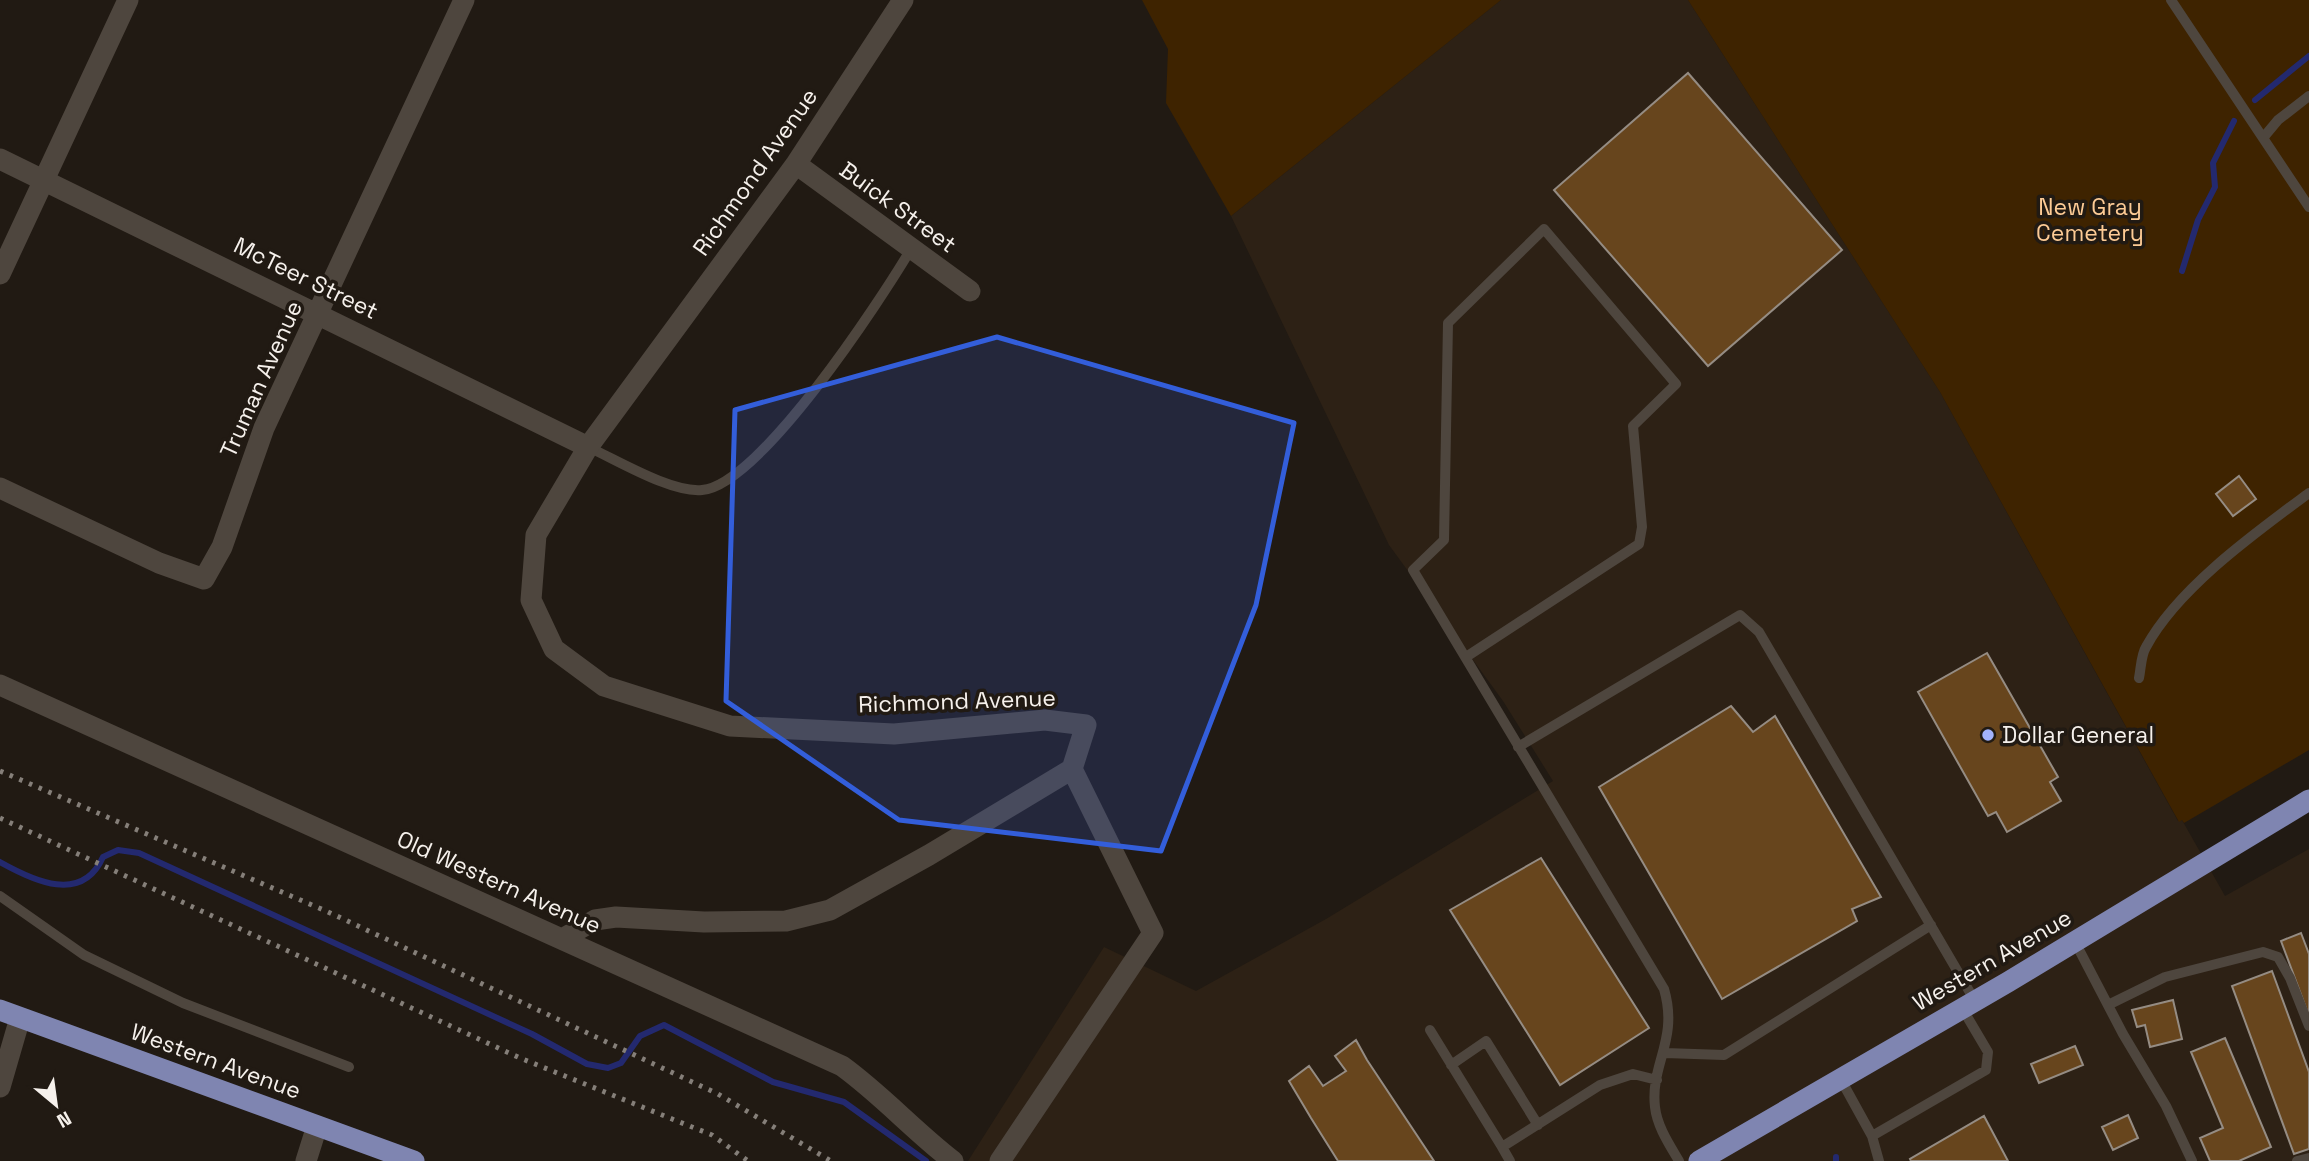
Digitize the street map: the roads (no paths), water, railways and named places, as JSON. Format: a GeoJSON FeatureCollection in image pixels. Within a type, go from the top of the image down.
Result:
{"type":"FeatureCollection","features":[{"type":"Feature","properties":{"kind":"main road","name":"Western Avenue"},"geometry":{"type":"LineString","coordinates":[[1699,1161],[2075,942],[2309,800]]}},
{"type":"Feature","properties":{"kind":"main road","name":"Western Avenue"},"geometry":{"type":"LineString","coordinates":[[10,1014],[414,1161]]}},
{"type":"Feature","properties":{"kind":"street"},"geometry":{"type":"LineString","coordinates":[[0,274],[128,0]]}},
{"type":"Feature","properties":{"kind":"street","name":"Truman Avenue"},"geometry":{"type":"LineString","coordinates":[[0,488],[159,562],[204,579],[222,547],[264,428],[464,0]]}},
{"type":"Feature","properties":{"kind":"street","name":"Richmond Avenue"},"geometry":{"type":"LineString","coordinates":[[903,0],[796,164],[588,447],[536,535],[531,600],[554,649],[604,686],[730,726],[894,734],[1045,720],[1086,725],[1072,769]]}},
{"type":"Feature","properties":{"kind":"street","name":"McTeer Street"},"geometry":{"type":"LineString","coordinates":[[0,159],[588,447]]}},
{"type":"Feature","properties":{"kind":"street","name":"Buick Street"},"geometry":{"type":"LineString","coordinates":[[796,164],[970,291]]}},
{"type":"Feature","properties":{"kind":"street","name":"Old Western Avenue"},"geometry":{"type":"LineString","coordinates":[[0,685],[842,1066],[887,1101],[913,1130],[953,1161]]}},
{"type":"Feature","properties":{"kind":"street"},"geometry":{"type":"LineString","coordinates":[[562,939],[595,920],[616,917],[704,922],[786,921],[830,910],[929,855],[1072,769],[1153,933],[1000,1161]]}},
{"type":"Feature","properties":{"kind":"street"},"geometry":{"type":"LineString","coordinates":[[0,1087],[10,1014]]}},
{"type":"Feature","properties":{"kind":"street"},"geometry":{"type":"LineString","coordinates":[[306,1161],[317,1126]]}},
{"type":"Feature","properties":{"kind":"lane"},"geometry":{"type":"LineString","coordinates":[[2171,0],[2309,207]]}},
{"type":"Feature","properties":{"kind":"lane"},"geometry":{"type":"LineString","coordinates":[[2263,138],[2278,120],[2309,96]]}},
{"type":"Feature","properties":{"kind":"lane"},"geometry":{"type":"LineString","coordinates":[[1466,657],[1639,544],[1642,527],[1638,509],[1633,426],[1676,384],[1544,229],[1448,323],[1444,540],[1413,570],[1664,989],[1669,1006],[1669,1032],[1657,1080],[1655,1106],[1679,1161]]}},
{"type":"Feature","properties":{"kind":"lane"},"geometry":{"type":"LineString","coordinates":[[588,447],[677,487],[701,490],[719,485],[744,469],[799,408],[886,290],[911,249]]}},
{"type":"Feature","properties":{"kind":"lane"},"geometry":{"type":"LineString","coordinates":[[2139,678],[2144,649],[2168,613],[2251,536],[2309,493]]}},
{"type":"Feature","properties":{"kind":"lane"},"geometry":{"type":"LineString","coordinates":[[1518,747],[1740,615],[1759,632],[1931,925],[1988,1052],[1986,1070],[1872,1136]]}},
{"type":"Feature","properties":{"kind":"lane"},"geometry":{"type":"LineString","coordinates":[[0,896],[96,961],[183,1003],[349,1067]]}},
{"type":"Feature","properties":{"kind":"lane"},"geometry":{"type":"LineString","coordinates":[[1665,1053],[1724,1055],[1931,925]]}},
{"type":"Feature","properties":{"kind":"lane"},"geometry":{"type":"LineString","coordinates":[[2075,942],[2166,1106],[2192,1161]]}},
{"type":"Feature","properties":{"kind":"lane"},"geometry":{"type":"LineString","coordinates":[[2108,1005],[2165,977],[2263,952],[2278,957],[2290,978],[2309,1026]]}},
{"type":"Feature","properties":{"kind":"lane"},"geometry":{"type":"LineString","coordinates":[[1430,1030],[1510,1161]]}},
{"type":"Feature","properties":{"kind":"lane"},"geometry":{"type":"LineString","coordinates":[[1451,1065],[1486,1041],[1538,1125]]}},
{"type":"Feature","properties":{"kind":"lane"},"geometry":{"type":"LineString","coordinates":[[1502,1147],[1600,1085],[1633,1074],[1657,1080]]}},
{"type":"Feature","properties":{"kind":"lane"},"geometry":{"type":"LineString","coordinates":[[1840,1077],[1872,1136],[1879,1161]]}},
{"type":"Feature","properties":{"kind":"lane"},"geometry":{"type":"LineString","coordinates":[[2297,1161],[2309,1158]]}},
{"type":"Feature","properties":{"kind":"waterway"},"geometry":{"type":"LineString","coordinates":[[2255,100],[2309,56]]}},
{"type":"Feature","properties":{"kind":"waterway"},"geometry":{"type":"LineString","coordinates":[[2182,271],[2198,220],[2215,187],[2213,163],[2234,121]]}},
{"type":"Feature","properties":{"kind":"waterway"},"geometry":{"type":"LineString","coordinates":[[0,862],[42,881],[70,884],[83,880],[94,871],[103,857],[118,850],[139,853],[532,1034],[587,1064],[608,1068],[621,1063],[640,1036],[664,1025],[773,1082],[844,1102],[926,1161]]}},
{"type":"Feature","properties":{"kind":"railway"},"geometry":{"type":"LineString","coordinates":[[0,771],[326,911],[718,1094],[831,1161]]}},
{"type":"Feature","properties":{"kind":"railway"},"geometry":{"type":"LineString","coordinates":[[0,818],[520,1058],[712,1135],[748,1161]]}},
{"type":"Feature","properties":{"kind":"place","name":"Dollar General"},"geometry":{"type":"Point","coordinates":[1988,735]}},
{"type":"Feature","properties":{"kind":"park label","name":"New Gray Cemetery"},"geometry":{"type":"Point","coordinates":[2090,220]}}]}
